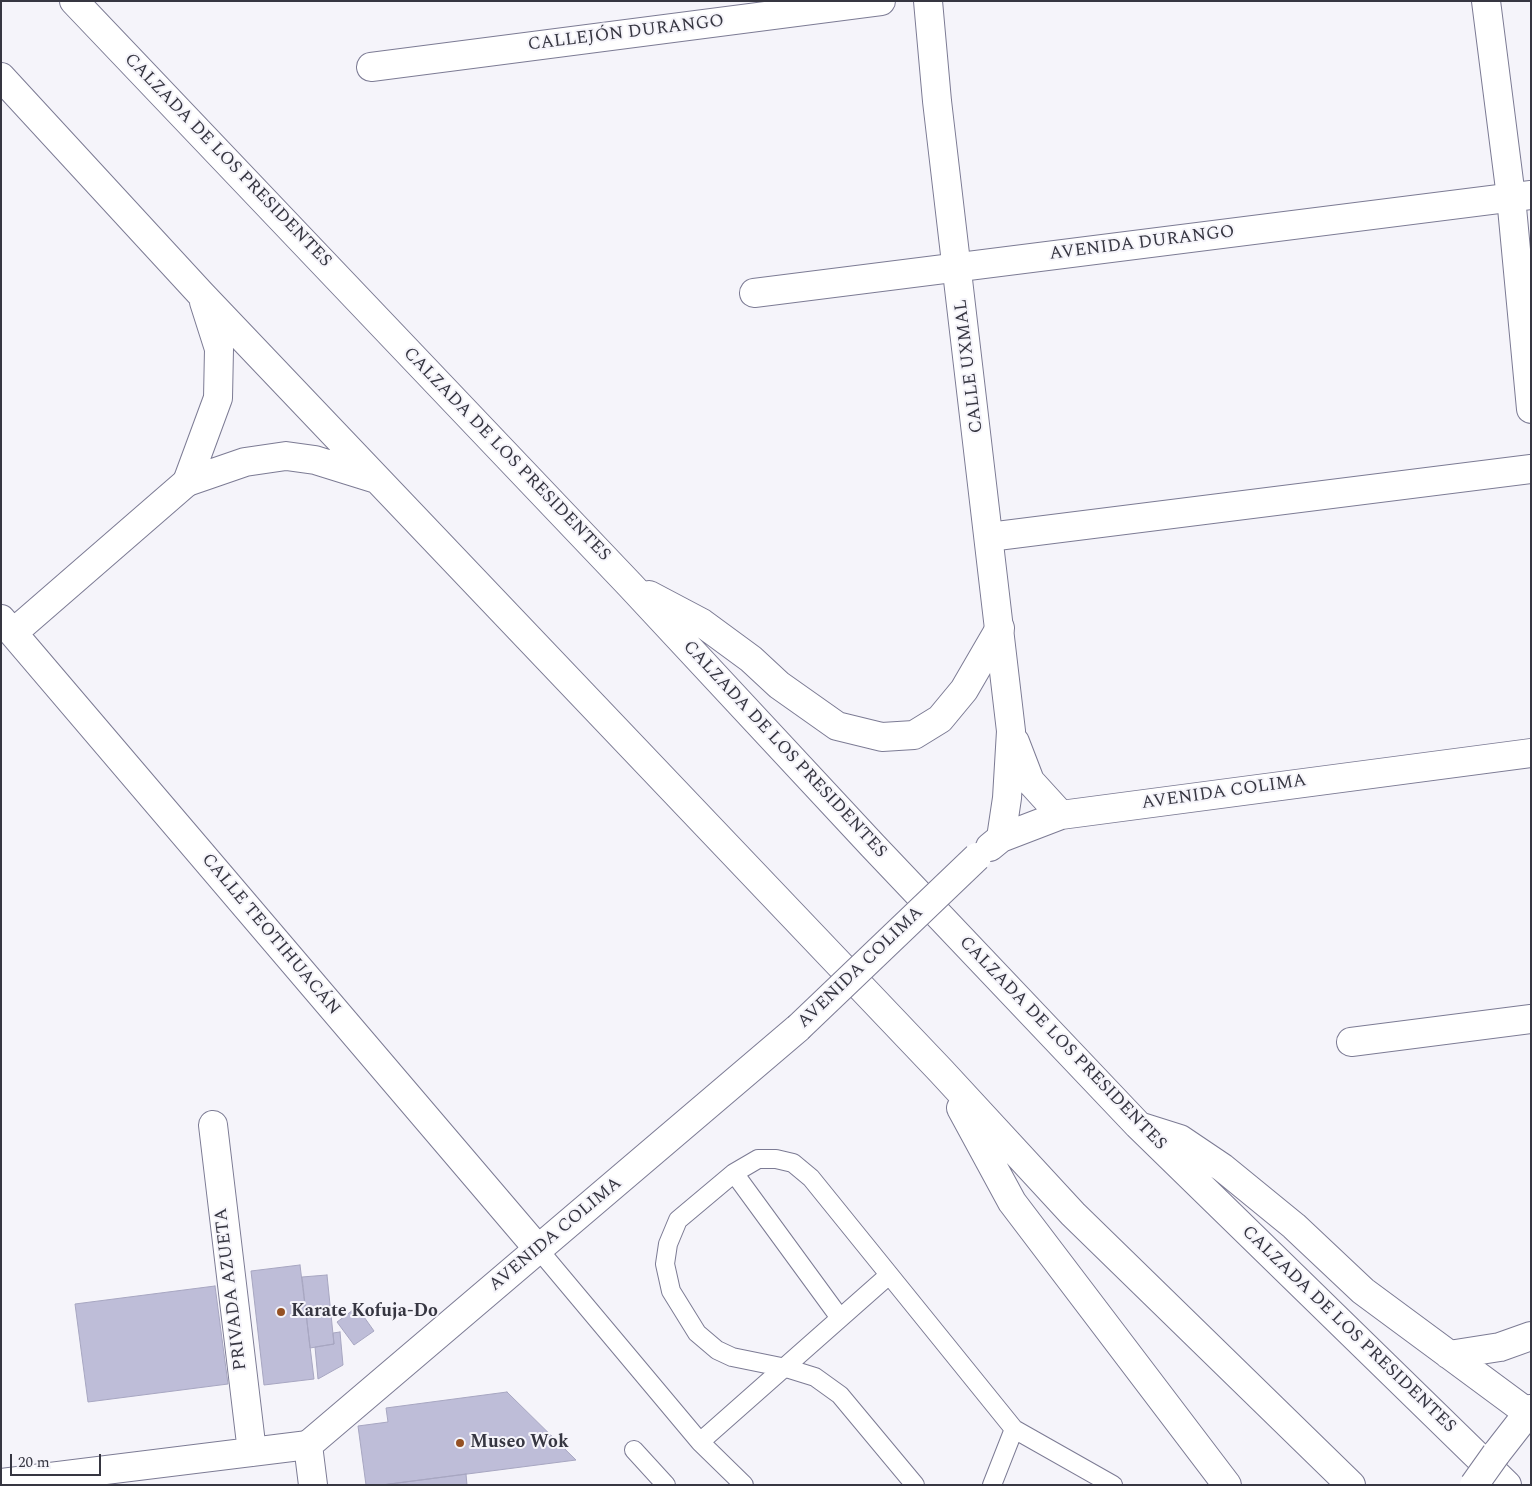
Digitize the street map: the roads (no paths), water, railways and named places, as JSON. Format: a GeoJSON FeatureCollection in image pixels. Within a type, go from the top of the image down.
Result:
{"type":"FeatureCollection","features":[{"type":"Feature","properties":{"kind":"main road","name":"CALZADA DE LOS PRESIDENTES"},"geometry":{"type":"LineString","coordinates":[[74,1],[630,585],[1138,1126],[1507,1485]]}},
{"type":"Feature","properties":{"kind":"main road","name":"CALLEJÓN DURANGO"},"geometry":{"type":"LineString","coordinates":[[371,67],[881,1]]}},
{"type":"Feature","properties":{"kind":"main road","name":"CALLE UXMAL"},"geometry":{"type":"LineString","coordinates":[[928,1],[937,102],[958,267],[1011,731],[1007,798],[1001,838]]}},
{"type":"Feature","properties":{"kind":"main road"},"geometry":{"type":"LineString","coordinates":[[1486,1],[1521,196],[1531,409]]}},
{"type":"Feature","properties":{"kind":"main road"},"geometry":{"type":"LineString","coordinates":[[1,78],[201,294],[941,1071],[1073,1214],[1351,1485]]}},
{"type":"Feature","properties":{"kind":"main road","name":"AVENIDA DURANGO"},"geometry":{"type":"LineString","coordinates":[[754,293],[1521,196]]}},
{"type":"Feature","properties":{"kind":"main road"},"geometry":{"type":"LineString","coordinates":[[187,482],[218,398],[219,349],[201,294]]}},
{"type":"Feature","properties":{"kind":"main road"},"geometry":{"type":"LineString","coordinates":[[7,626],[187,482],[245,462],[286,456],[315,460],[378,480]]}},
{"type":"Feature","properties":{"kind":"main road"},"geometry":{"type":"LineString","coordinates":[[989,537],[1531,469]]}},
{"type":"Feature","properties":{"kind":"main road"},"geometry":{"type":"LineString","coordinates":[[630,585],[702,623],[750,659],[779,685],[837,726],[882,738],[914,735],[940,719],[964,690],[1000,628]]}},
{"type":"Feature","properties":{"kind":"main road","name":"CALLE TEOTIHUACÁN"},"geometry":{"type":"LineString","coordinates":[[7,626],[539,1250]]}},
{"type":"Feature","properties":{"kind":"main road","name":"CALLE UXMAL"},"geometry":{"type":"LineString","coordinates":[[1011,731],[1030,781],[1061,815]]}},
{"type":"Feature","properties":{"kind":"main road","name":"AVENIDA COLIMA"},"geometry":{"type":"LineString","coordinates":[[308,1445],[798,1028],[977,857],[1001,838],[1061,815],[1531,753]]}},
{"type":"Feature","properties":{"kind":"main road"},"geometry":{"type":"LineString","coordinates":[[1351,1042],[1531,1019]]}},
{"type":"Feature","properties":{"kind":"main road"},"geometry":{"type":"LineString","coordinates":[[941,1071],[1012,1202],[1227,1485]]}},
{"type":"Feature","properties":{"kind":"main road","name":"PRIVADA AZUETA"},"geometry":{"type":"LineString","coordinates":[[213,1126],[252,1452]]}},
{"type":"Feature","properties":{"kind":"main road"},"geometry":{"type":"LineString","coordinates":[[1138,1126],[1180,1139],[1223,1168],[1294,1226],[1363,1291],[1529,1411],[1474,1485]]}},
{"type":"Feature","properties":{"kind":"main road"},"geometry":{"type":"LineString","coordinates":[[1449,1354],[1500,1347],[1531,1336]]}},
{"type":"Feature","properties":{"kind":"main road"},"geometry":{"type":"LineString","coordinates":[[1,1483],[308,1445],[313,1485]]}},
{"type":"Feature","properties":{"kind":"lane"},"geometry":{"type":"LineString","coordinates":[[915,1485],[840,1395],[815,1377],[786,1368],[732,1358],[717,1350],[697,1333],[671,1291],[665,1264],[668,1244],[678,1220],[734,1173],[758,1159],[776,1159],[793,1163],[811,1178],[1014,1429],[1113,1485]]}},
{"type":"Feature","properties":{"kind":"lane"},"geometry":{"type":"LineString","coordinates":[[734,1173],[840,1318]]}},
{"type":"Feature","properties":{"kind":"lane"},"geometry":{"type":"LineString","coordinates":[[539,1250],[700,1442],[744,1485]]}},
{"type":"Feature","properties":{"kind":"lane"},"geometry":{"type":"LineString","coordinates":[[700,1442],[889,1275]]}},
{"type":"Feature","properties":{"kind":"lane"},"geometry":{"type":"LineString","coordinates":[[992,1485],[1014,1429]]}},
{"type":"Feature","properties":{"kind":"lane"},"geometry":{"type":"LineString","coordinates":[[634,1450],[666,1485]]}},
{"type":"Feature","properties":{"kind":"place","name":"Karate Kofuja-Do"},"geometry":{"type":"Point","coordinates":[281,1312]}},
{"type":"Feature","properties":{"kind":"place","name":"Museo Wok"},"geometry":{"type":"Point","coordinates":[460,1443]}}]}
